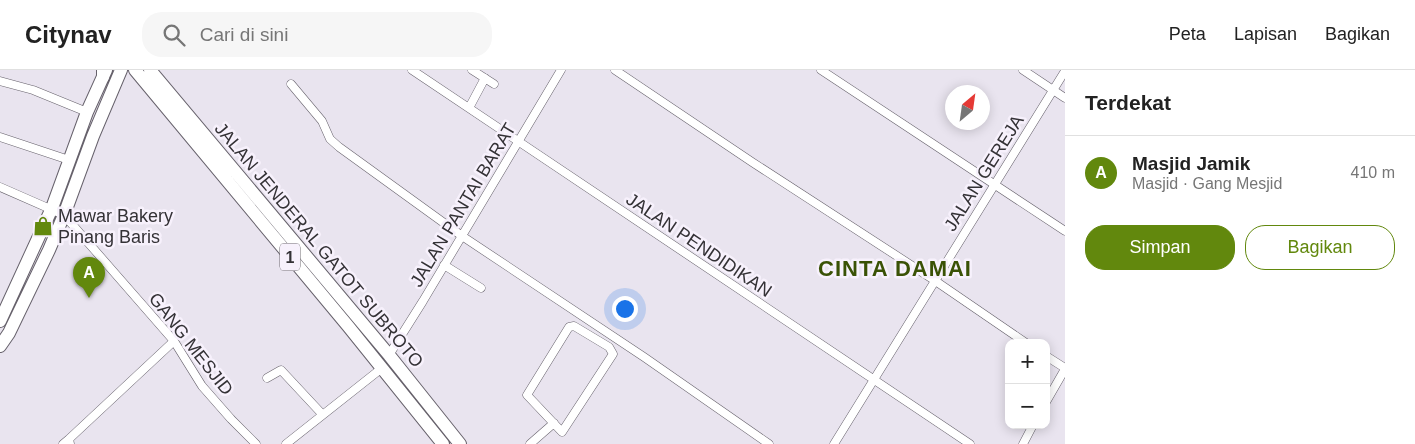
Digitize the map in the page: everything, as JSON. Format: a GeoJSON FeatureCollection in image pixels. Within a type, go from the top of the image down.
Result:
{"type":"FeatureCollection","features":[{"type":"Feature","properties":{"kind":"main road"},"geometry":{"type":"LineString","coordinates":[[0,346],[9,333],[64,215],[93,136],[121,70]]}},
{"type":"Feature","properties":{"kind":"main road","name":"JALAN JENDERAL GATOT SUBROTO"},"geometry":{"type":"LineString","coordinates":[[135,70],[353,322],[388,354],[460,444]]}},
{"type":"Feature","properties":{"kind":"main road","name":"JALAN JENDERAL GATOT SUBROTO"},"geometry":{"type":"LineString","coordinates":[[150,70],[353,322],[382,368],[443,444]]}},
{"type":"Feature","properties":{"kind":"main road"},"geometry":{"type":"LineString","coordinates":[[0,321],[52,208],[87,112],[104,72]]}},
{"type":"Feature","properties":{"kind":"street","name":"JALAN PENDIDIKAN"},"geometry":{"type":"LineString","coordinates":[[412,70],[970,444]]}},
{"type":"Feature","properties":{"kind":"street"},"geometry":{"type":"LineString","coordinates":[[472,70],[494,84]]}},
{"type":"Feature","properties":{"kind":"street","name":"JALAN PANTAI BARAT"},"geometry":{"type":"LineString","coordinates":[[388,354],[462,236],[561,70]]}},
{"type":"Feature","properties":{"kind":"street"},"geometry":{"type":"LineString","coordinates":[[615,70],[1020,339]]}},
{"type":"Feature","properties":{"kind":"street"},"geometry":{"type":"LineString","coordinates":[[821,70],[1065,231]]}},
{"type":"Feature","properties":{"kind":"street"},"geometry":{"type":"LineString","coordinates":[[1023,70],[1065,98]]}},
{"type":"Feature","properties":{"kind":"street","name":"JALAN GEREJA"},"geometry":{"type":"LineString","coordinates":[[834,444],[875,380],[934,280],[1065,72]]}},
{"type":"Feature","properties":{"kind":"street"},"geometry":{"type":"LineString","coordinates":[[469,108],[485,78]]}},
{"type":"Feature","properties":{"kind":"street"},"geometry":{"type":"LineString","coordinates":[[0,81],[33,90],[87,112]]}},
{"type":"Feature","properties":{"kind":"street"},"geometry":{"type":"LineString","coordinates":[[291,84],[322,121],[330,139],[339,147],[462,236],[644,357],[770,444]]}},
{"type":"Feature","properties":{"kind":"street"},"geometry":{"type":"LineString","coordinates":[[0,137],[70,160]]}},
{"type":"Feature","properties":{"kind":"street","name":"GANG MESJID"},"geometry":{"type":"LineString","coordinates":[[0,187],[52,208],[64,215],[174,341],[202,386],[256,444]]}},
{"type":"Feature","properties":{"kind":"street"},"geometry":{"type":"LineString","coordinates":[[444,265],[482,288]]}},
{"type":"Feature","properties":{"kind":"street"},"geometry":{"type":"LineString","coordinates":[[574,326],[609,347],[613,354],[562,432],[554,423],[527,393],[569,327],[574,326]]}},
{"type":"Feature","properties":{"kind":"street"},"geometry":{"type":"LineString","coordinates":[[67,442],[174,341]]}},
{"type":"Feature","properties":{"kind":"street"},"geometry":{"type":"LineString","coordinates":[[1050,359],[1065,368],[1050,395]]}},
{"type":"Feature","properties":{"kind":"street"},"geometry":{"type":"LineString","coordinates":[[286,444],[382,368]]}},
{"type":"Feature","properties":{"kind":"street"},"geometry":{"type":"LineString","coordinates":[[267,378],[281,370],[322,414]]}},
{"type":"Feature","properties":{"kind":"street"},"geometry":{"type":"LineString","coordinates":[[530,444],[554,423]]}},
{"type":"Feature","properties":{"kind":"street"},"geometry":{"type":"LineString","coordinates":[[1023,444],[1031,429]]}},
{"type":"Feature","properties":{"kind":"place","name":"Mawar Bakery Pinang Baris"},"geometry":{"type":"Point","coordinates":[43,226]}},
{"type":"Feature","properties":{"kind":"place","name":"Masjid Jamik"},"geometry":{"type":"Point","coordinates":[89,298]}},
{"type":"Feature","properties":{"kind":"district","name":"CINTA DAMAI"},"geometry":{"type":"Point","coordinates":[895,268]}}]}
